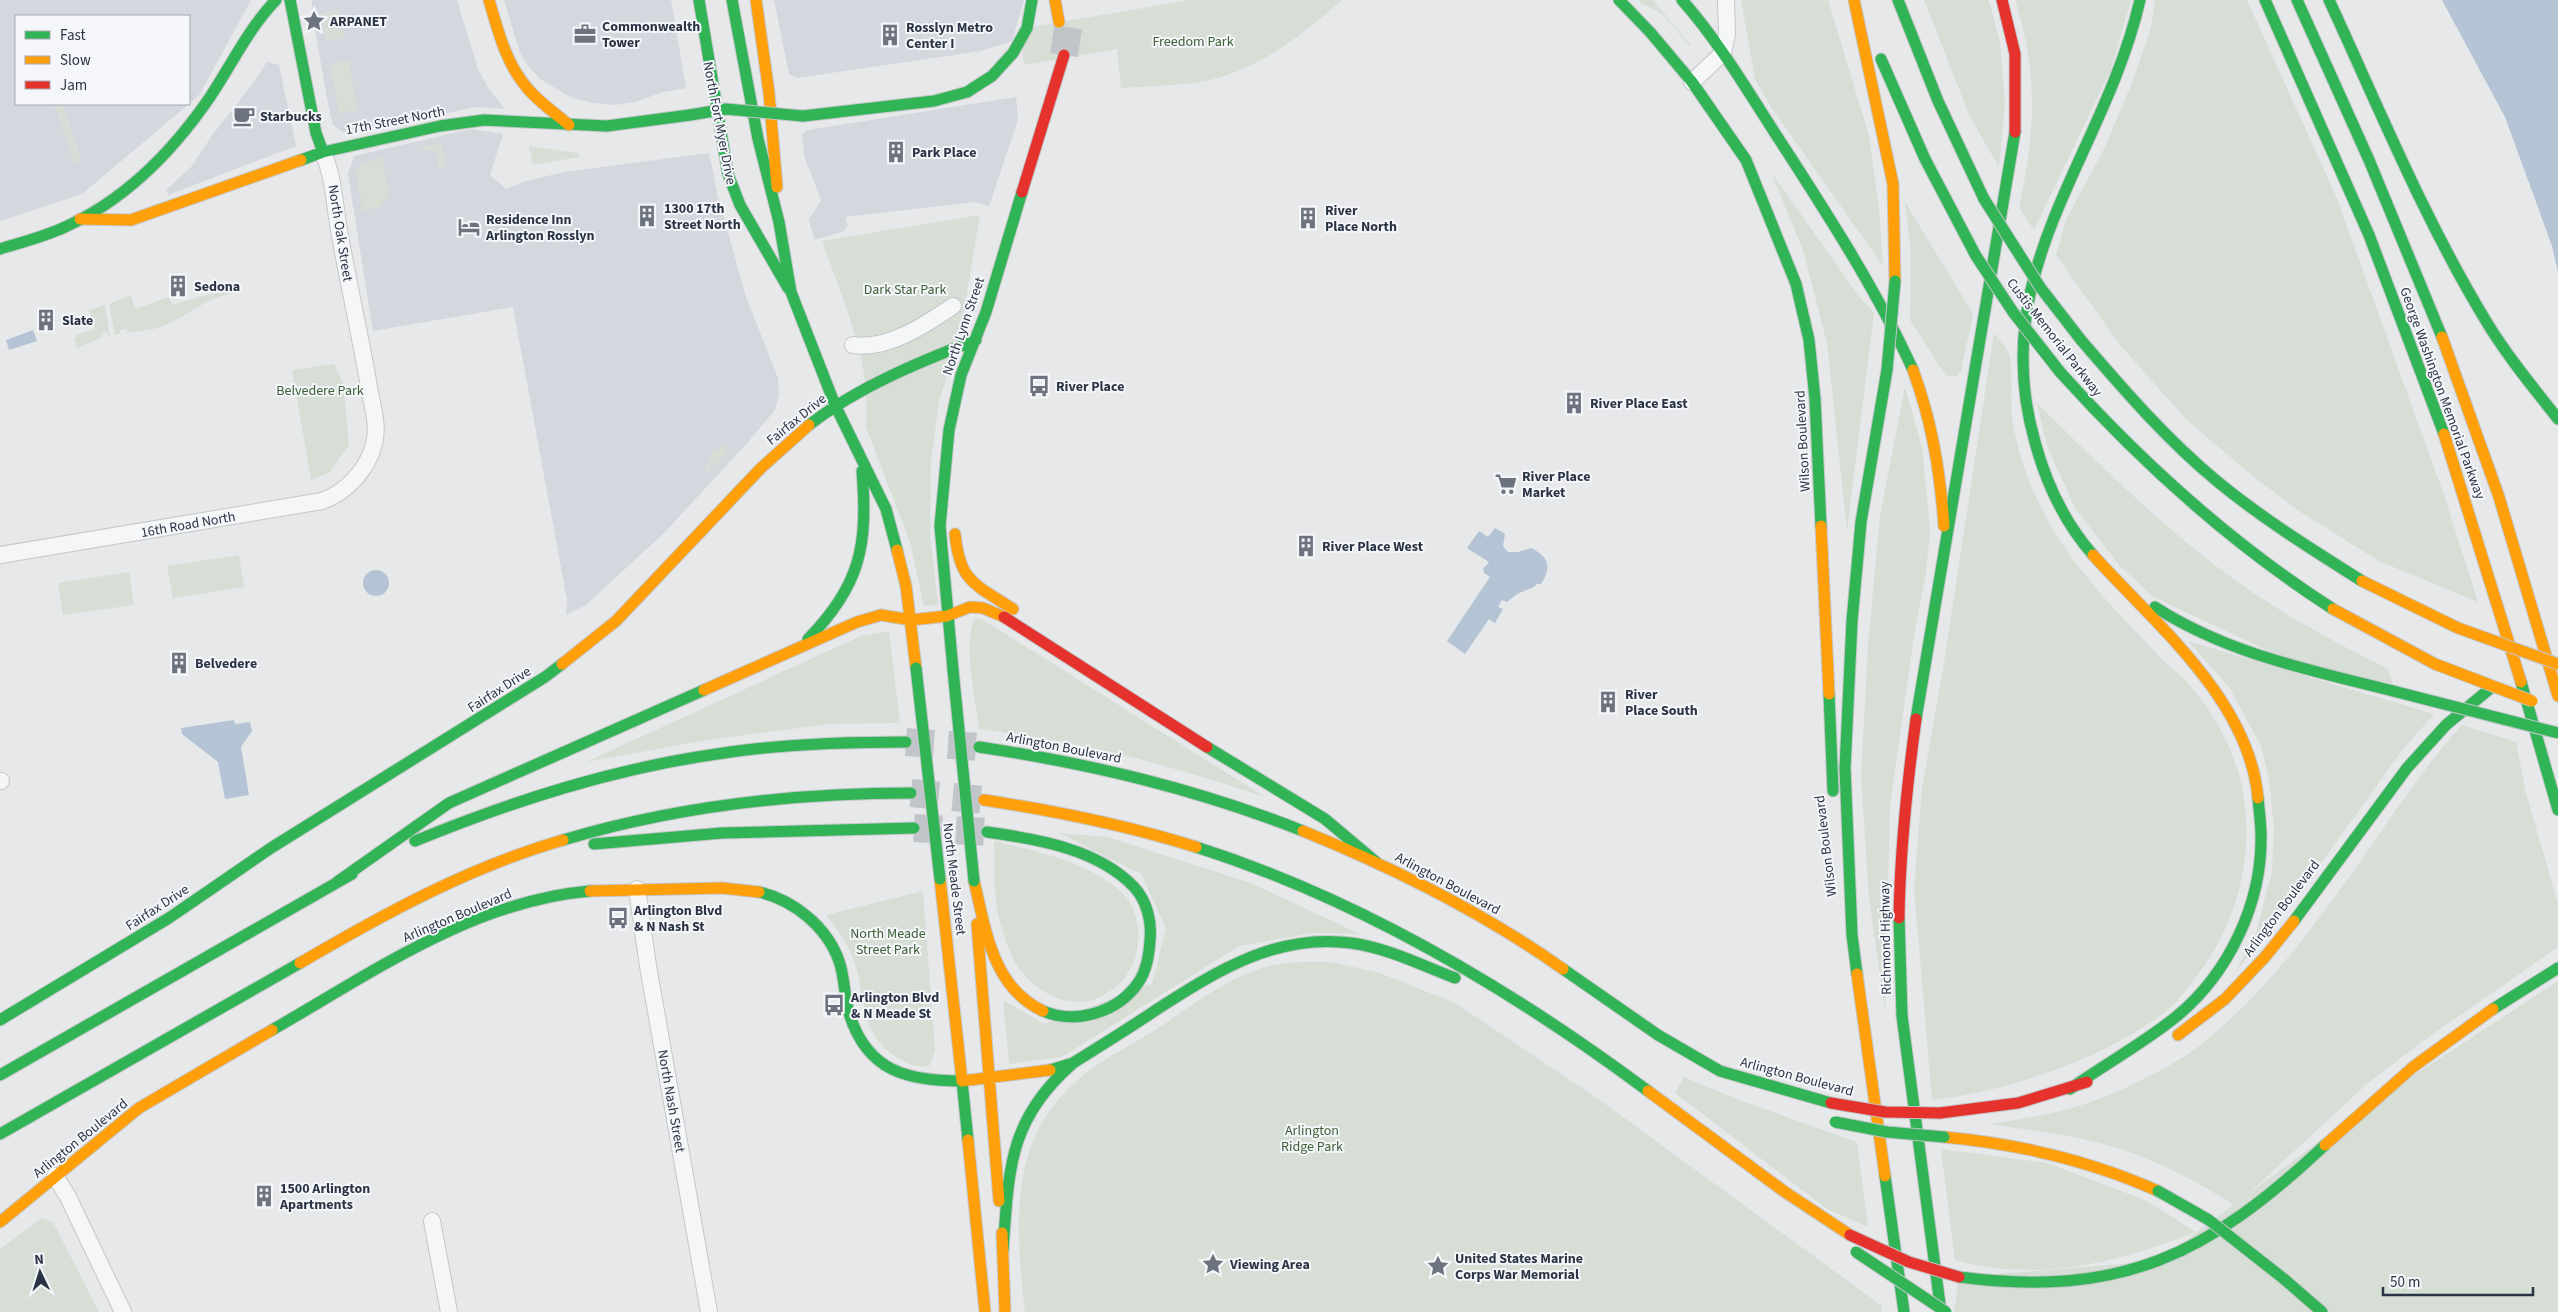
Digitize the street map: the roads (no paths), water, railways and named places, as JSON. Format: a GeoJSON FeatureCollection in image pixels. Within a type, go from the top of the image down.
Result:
{"type":"FeatureCollection","features":[{"type":"Feature","properties":{"kind":"main road"},"geometry":{"type":"LineString","coordinates":[[0,249],[64,228],[129,186],[173,146],[211,97],[251,28],[276,0]]}},
{"type":"Feature","properties":{"kind":"main road","name":"North Oak Street"},"geometry":{"type":"LineString","coordinates":[[290,0],[316,132],[323,152]]}},
{"type":"Feature","properties":{"kind":"main road"},"geometry":{"type":"LineString","coordinates":[[489,0],[500,37],[517,75],[527,88],[569,125]]}},
{"type":"Feature","properties":{"kind":"main road","name":"North Fort Myer Drive"},"geometry":{"type":"LineString","coordinates":[[699,0],[728,174],[740,206],[790,292],[835,405],[861,458]]}},
{"type":"Feature","properties":{"kind":"main road","name":"North Fort Myer Drive"},"geometry":{"type":"LineString","coordinates":[[732,0],[758,139],[779,222],[790,292]]}},
{"type":"Feature","properties":{"kind":"main road","name":"North Fort Myer Drive"},"geometry":{"type":"LineString","coordinates":[[756,0],[775,136],[779,222]]}},
{"type":"Feature","properties":{"kind":"main road","name":"17th Street North"},"geometry":{"type":"LineString","coordinates":[[80,219],[131,220],[323,152],[406,132],[469,122],[614,125],[726,109],[803,116],[934,101],[967,92],[992,76],[1013,53],[1027,28],[1032,0]]}},
{"type":"Feature","properties":{"kind":"main road"},"geometry":{"type":"LineString","coordinates":[[1055,0],[1066,19]]}},
{"type":"Feature","properties":{"kind":"main road","name":"Wilson Boulevard"},"geometry":{"type":"LineString","coordinates":[[1619,0],[1650,32],[1692,82],[1746,160],[1796,284],[1809,340],[1815,399],[1834,804]]}},
{"type":"Feature","properties":{"kind":"main road"},"geometry":{"type":"LineString","coordinates":[[1682,0],[1723,53],[1859,263],[1897,332],[1913,366],[1926,402],[1934,438],[1943,501],[1943,564]]}},
{"type":"Feature","properties":{"kind":"main road"},"geometry":{"type":"LineString","coordinates":[[1852,934],[1845,768],[1852,621],[1861,522],[1887,370],[1895,281],[1893,184],[1854,0]]}},
{"type":"Feature","properties":{"kind":"main road","name":"Custis Memorial Parkway"},"geometry":{"type":"LineString","coordinates":[[1862,0],[1877,46],[1907,124],[1938,188],[1976,256],[2013,312],[2060,372],[2113,432],[2186,502],[2272,570],[2333,609],[2436,664],[2540,704]]}},
{"type":"Feature","properties":{"kind":"main road","name":"Custis Memorial Parkway"},"geometry":{"type":"LineString","coordinates":[[1898,0],[1920,60],[1949,129],[1984,199],[2040,287],[2080,340],[2151,420],[2199,466],[2279,527],[2362,580],[2457,628],[2522,654],[2558,664]]}},
{"type":"Feature","properties":{"kind":"main road"},"geometry":{"type":"LineString","coordinates":[[1943,564],[2016,128],[2015,54],[2002,0]]}},
{"type":"Feature","properties":{"kind":"main road"},"geometry":{"type":"LineString","coordinates":[[2070,1089],[2118,1055],[2154,1033],[2176,1016],[2206,987],[2231,952],[2246,921],[2257,885],[2262,845],[2261,803],[2256,779],[2235,720],[2203,673],[2084,544],[2069,522],[2042,470],[2028,421],[2023,372],[2023,346],[2031,283],[2041,246],[2119,70],[2140,0]]}},
{"type":"Feature","properties":{"kind":"main road","name":"George Washington Memorial Parkway"},"geometry":{"type":"LineString","coordinates":[[2265,0],[2345,179],[2425,381],[2471,517],[2558,810]]}},
{"type":"Feature","properties":{"kind":"main road","name":"George Washington Memorial Parkway"},"geometry":{"type":"LineString","coordinates":[[2297,0],[2371,164],[2454,369],[2517,556],[2558,696]]}},
{"type":"Feature","properties":{"kind":"main road"},"geometry":{"type":"LineString","coordinates":[[2329,0],[2432,227],[2479,313],[2520,371],[2558,419]]}},
{"type":"Feature","properties":{"kind":"main road","name":"North Lynn Street"},"geometry":{"type":"LineString","coordinates":[[947,616],[940,526],[946,450],[957,391],[976,340],[1064,55]]}},
{"type":"Feature","properties":{"kind":"main road","name":"Fairfax Drive"},"geometry":{"type":"LineString","coordinates":[[0,1020],[169,918],[266,852],[513,698],[574,656],[616,621],[803,428],[835,405],[936,356],[976,340]]}},
{"type":"Feature","properties":{"kind":"main road"},"geometry":{"type":"LineString","coordinates":[[946,450],[958,561],[966,576],[970,581],[1054,636],[1098,678]]}},
{"type":"Feature","properties":{"kind":"main road"},"geometry":{"type":"LineString","coordinates":[[796,650],[836,608],[856,570],[865,527],[861,458]]}},
{"type":"Feature","properties":{"kind":"main road","name":"North Meade Street"},"geometry":{"type":"LineString","coordinates":[[861,458],[886,509],[903,572],[911,620],[962,1081],[985,1312]]}},
{"type":"Feature","properties":{"kind":"main road","name":"Richmond Highway"},"geometry":{"type":"LineString","coordinates":[[1941,1312],[1902,1016],[1898,941],[1900,866],[1907,785],[1917,713],[1943,564]]}},
{"type":"Feature","properties":{"kind":"main road"},"geometry":{"type":"LineString","coordinates":[[2112,575],[2167,615],[2216,641],[2261,657],[2558,733]]}},
{"type":"Feature","properties":{"kind":"main road"},"geometry":{"type":"LineString","coordinates":[[337,882],[449,803],[868,618],[888,615],[911,620],[947,616],[970,607],[993,611],[1325,818],[1376,862]]}},
{"type":"Feature","properties":{"kind":"main road","name":"North Meade Street"},"geometry":{"type":"LineString","coordinates":[[947,616],[974,881],[1003,1250],[1005,1312]]}},
{"type":"Feature","properties":{"kind":"main road","name":"Arlington Boulevard"},"geometry":{"type":"LineString","coordinates":[[2171,1040],[2214,1009],[2267,956],[2409,763],[2448,721],[2511,672],[2558,646]]}},
{"type":"Feature","properties":{"kind":"main road"},"geometry":{"type":"LineString","coordinates":[[0,1075],[337,882],[415,841],[474,816],[552,789],[616,772],[689,757],[764,746],[828,741],[906,742]]}},
{"type":"Feature","properties":{"kind":"main road","name":"Arlington Boulevard"},"geometry":{"type":"LineString","coordinates":[[979,747],[1060,758],[1167,784],[1272,819],[1376,862],[1464,907],[1534,948],[1658,1035],[1720,1071],[1832,1103],[1885,1112],[1940,1113],[2018,1104],[2070,1089],[2130,1063]]}},
{"type":"Feature","properties":{"kind":"main road","name":"Arlington Boulevard"},"geometry":{"type":"LineString","coordinates":[[0,1134],[395,910],[461,877],[532,850],[635,820],[709,805],[804,795],[911,793]]}},
{"type":"Feature","properties":{"kind":"main road"},"geometry":{"type":"LineString","coordinates":[[984,800],[1046,808],[1122,824],[1191,845],[1327,897],[1459,964],[1598,1054],[1800,1204],[1853,1249],[1946,1312]]}},
{"type":"Feature","properties":{"kind":"main road","name":"Wilson Boulevard"},"geometry":{"type":"LineString","coordinates":[[1835,822],[1852,934]]}},
{"type":"Feature","properties":{"kind":"main road"},"geometry":{"type":"LineString","coordinates":[[532,850],[722,833],[914,828]]}},
{"type":"Feature","properties":{"kind":"main road"},"geometry":{"type":"LineString","coordinates":[[974,881],[991,948],[1001,970],[1018,994],[1042,1011],[1071,1017],[1099,1013],[1124,998],[1140,980],[1150,953],[1151,926],[1141,897],[1128,881],[1107,868],[1067,850],[1024,838],[987,832]]}},
{"type":"Feature","properties":{"kind":"main road","name":"Arlington Boulevard"},"geometry":{"type":"LineString","coordinates":[[0,1222],[123,1120],[167,1091],[420,946],[488,915],[536,900],[569,893],[637,889],[751,890],[777,896],[813,924],[835,951],[842,970],[854,1026],[872,1053],[887,1066],[913,1078],[962,1081],[1052,1070],[1073,1063]]}},
{"type":"Feature","properties":{"kind":"main road","name":"Richmond Highway"},"geometry":{"type":"LineString","coordinates":[[1852,934],[1904,1312]]}},
{"type":"Feature","properties":{"kind":"main road"},"geometry":{"type":"LineString","coordinates":[[1003,1250],[1010,1173],[1017,1137],[1041,1094],[1073,1063],[1233,962],[1256,953],[1293,943],[1334,941],[1386,951],[1524,1005]]}},
{"type":"Feature","properties":{"kind":"main road"},"geometry":{"type":"LineString","coordinates":[[1800,1204],[1850,1235],[1909,1262],[1960,1277],[2019,1285],[2048,1285],[2077,1282],[2130,1272],[2185,1250],[2211,1237],[2259,1203],[2422,1059],[2492,1010],[2558,968]]}},
{"type":"Feature","properties":{"kind":"main road"},"geometry":{"type":"LineString","coordinates":[[1720,1071],[1761,1096]]}},
{"type":"Feature","properties":{"kind":"main road"},"geometry":{"type":"LineString","coordinates":[[1831,1121],[1887,1132],[2001,1142],[2058,1153],[2106,1168],[2158,1190],[2209,1220],[2284,1279],[2322,1312]]}},
{"type":"Feature","properties":{"kind":"street"},"geometry":{"type":"LineString","coordinates":[[1692,82],[1723,53],[1727,34],[1726,0]]}},
{"type":"Feature","properties":{"kind":"street","name":"North Oak Street"},"geometry":{"type":"LineString","coordinates":[[323,152],[334,183],[338,227],[374,422],[374,445],[364,466]]}},
{"type":"Feature","properties":{"kind":"street"},"geometry":{"type":"LineString","coordinates":[[853,345],[874,346],[894,339],[953,306]]}},
{"type":"Feature","properties":{"kind":"street","name":"16th Road North"},"geometry":{"type":"LineString","coordinates":[[0,555],[322,501],[346,488],[364,466]]}},
{"type":"Feature","properties":{"kind":"street","name":"North Nash Street"},"geometry":{"type":"LineString","coordinates":[[637,889],[648,966],[709,1312]]}},
{"type":"Feature","properties":{"kind":"street"},"geometry":{"type":"LineString","coordinates":[[55,1176],[68,1197],[123,1312]]}},
{"type":"Feature","properties":{"kind":"street"},"geometry":{"type":"LineString","coordinates":[[432,1221],[449,1312]]}},
{"type":"Feature","properties":{"kind":"water"},"geometry":{"type":"Polygon","coordinates":[[[2442,0],[2558,0],[2558,272],[2552,246],[2505,117],[2442,0]]]}},
{"type":"Feature","properties":{"kind":"water"},"geometry":{"type":"Polygon","coordinates":[[[33,330],[37,341],[9,350],[6,340],[33,330]]]}},
{"type":"Feature","properties":{"kind":"water"},"geometry":{"type":"Polygon","coordinates":[[[1495,528],[1505,534],[1503,546],[1508,552],[1518,552],[1531,548],[1537,551],[1547,563],[1547,572],[1541,584],[1537,584],[1517,594],[1507,602],[1502,600],[1498,607],[1503,609],[1495,623],[1489,619],[1465,654],[1447,641],[1490,577],[1484,573],[1483,569],[1489,562],[1467,548],[1479,531],[1488,537],[1495,528]]]}},
{"type":"Feature","properties":{"kind":"water"},"geometry":{"type":"Polygon","coordinates":[[[376,570],[385,574],[389,583],[385,592],[376,596],[367,592],[363,583],[367,574],[376,570]]]}},
{"type":"Feature","properties":{"kind":"water"},"geometry":{"type":"Polygon","coordinates":[[[234,720],[235,724],[250,722],[252,731],[241,747],[249,795],[225,799],[218,762],[182,734],[181,728],[234,720]]]}},
{"type":"Feature","properties":{"kind":"tunnel"},"geometry":{"type":"LineString","coordinates":[[1064,55],[1069,21]]}},
{"type":"Feature","properties":{"kind":"tunnel"},"geometry":{"type":"LineString","coordinates":[[906,742],[979,747]]}},
{"type":"Feature","properties":{"kind":"tunnel"},"geometry":{"type":"LineString","coordinates":[[911,793],[984,800]]}},
{"type":"Feature","properties":{"kind":"tunnel"},"geometry":{"type":"LineString","coordinates":[[914,828],[987,832]]}},
{"type":"Feature","properties":{"kind":"place","name":"ARPANET"},"geometry":{"type":"Point","coordinates":[314,21]}},
{"type":"Feature","properties":{"kind":"place","name":"Commonwealth Tower"},"geometry":{"type":"Point","coordinates":[585,34]}},
{"type":"Feature","properties":{"kind":"place","name":"Rosslyn Metro Center I"},"geometry":{"type":"Point","coordinates":[890,35]}},
{"type":"Feature","properties":{"kind":"place","name":"Starbucks"},"geometry":{"type":"Point","coordinates":[244,116]}},
{"type":"Feature","properties":{"kind":"place","name":"Park Place"},"geometry":{"type":"Point","coordinates":[896,152]}},
{"type":"Feature","properties":{"kind":"place","name":"1300 17th Street North"},"geometry":{"type":"Point","coordinates":[647,216]}},
{"type":"Feature","properties":{"kind":"place","name":"River Place North"},"geometry":{"type":"Point","coordinates":[1308,218]}},
{"type":"Feature","properties":{"kind":"place","name":"Residence Inn Arlington Rosslyn"},"geometry":{"type":"Point","coordinates":[469,227]}},
{"type":"Feature","properties":{"kind":"place","name":"Sedona"},"geometry":{"type":"Point","coordinates":[178,286]}},
{"type":"Feature","properties":{"kind":"place","name":"Slate"},"geometry":{"type":"Point","coordinates":[46,320]}},
{"type":"Feature","properties":{"kind":"place","name":"River Place"},"geometry":{"type":"Point","coordinates":[1039,386]}},
{"type":"Feature","properties":{"kind":"place","name":"River Place East"},"geometry":{"type":"Point","coordinates":[1574,403]}},
{"type":"Feature","properties":{"kind":"place","name":"River Place Market"},"geometry":{"type":"Point","coordinates":[1506,484]}},
{"type":"Feature","properties":{"kind":"place","name":"River Place West"},"geometry":{"type":"Point","coordinates":[1306,546]}},
{"type":"Feature","properties":{"kind":"place","name":"Belvedere"},"geometry":{"type":"Point","coordinates":[179,663]}},
{"type":"Feature","properties":{"kind":"place","name":"River Place South"},"geometry":{"type":"Point","coordinates":[1608,702]}},
{"type":"Feature","properties":{"kind":"place","name":"Arlington Blvd & N Nash St"},"geometry":{"type":"Point","coordinates":[618,918]}},
{"type":"Feature","properties":{"kind":"place","name":"Arlington Blvd & N Meade St"},"geometry":{"type":"Point","coordinates":[834,1005]}},
{"type":"Feature","properties":{"kind":"place","name":"1500 Arlington Apartments"},"geometry":{"type":"Point","coordinates":[264,1196]}},
{"type":"Feature","properties":{"kind":"place","name":"Viewing Area"},"geometry":{"type":"Point","coordinates":[1213,1264]}},
{"type":"Feature","properties":{"kind":"place","name":"United States Marine Corps War Memorial"},"geometry":{"type":"Point","coordinates":[1438,1266]}},
{"type":"Feature","properties":{"kind":"park label","name":"Freedom Park"},"geometry":{"type":"Point","coordinates":[1193,41]}},
{"type":"Feature","properties":{"kind":"park label","name":"Dark Star Park"},"geometry":{"type":"Point","coordinates":[905,289]}},
{"type":"Feature","properties":{"kind":"park label","name":"Belvedere Park"},"geometry":{"type":"Point","coordinates":[320,390]}},
{"type":"Feature","properties":{"kind":"park label","name":"North Meade Street Park"},"geometry":{"type":"Point","coordinates":[888,942]}},
{"type":"Feature","properties":{"kind":"park label","name":"Arlington Ridge Park"},"geometry":{"type":"Point","coordinates":[1312,1138]}}]}
